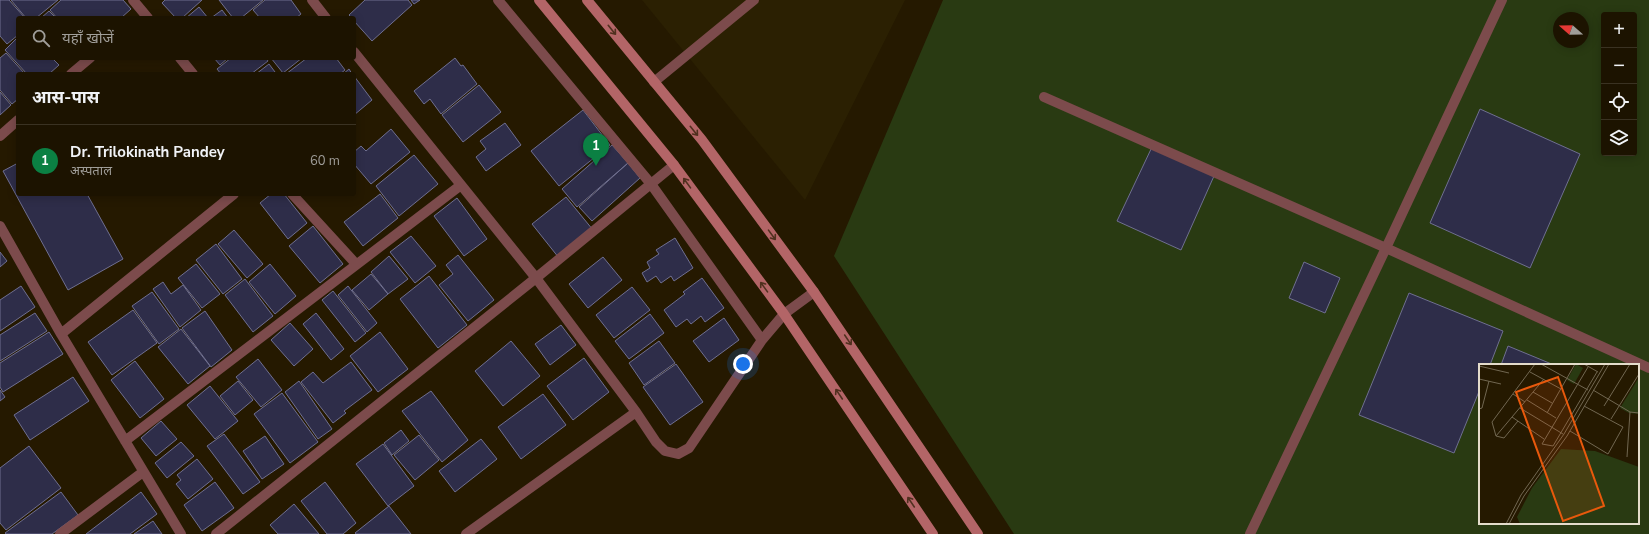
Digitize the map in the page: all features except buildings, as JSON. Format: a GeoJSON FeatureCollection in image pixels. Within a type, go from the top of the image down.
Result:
{"type":"FeatureCollection","features":[{"type":"Feature","properties":{"kind":"main road"},"geometry":{"type":"LineString","coordinates":[[539,0],[674,165],[784,314],[933,534]]}},
{"type":"Feature","properties":{"kind":"main road"},"geometry":{"type":"LineString","coordinates":[[587,0],[702,140],[814,292],[978,534]]}},
{"type":"Feature","properties":{"kind":"street"},"geometry":{"type":"LineString","coordinates":[[133,0],[142,16]]}},
{"type":"Feature","properties":{"kind":"street"},"geometry":{"type":"LineString","coordinates":[[312,0],[324,16]]}},
{"type":"Feature","properties":{"kind":"street"},"geometry":{"type":"LineString","coordinates":[[498,0],[650,184],[762,340]]}},
{"type":"Feature","properties":{"kind":"street"},"geometry":{"type":"LineString","coordinates":[[654,82],[754,0]]}},
{"type":"Feature","properties":{"kind":"street"},"geometry":{"type":"LineString","coordinates":[[1250,534],[1502,0]]}},
{"type":"Feature","properties":{"kind":"street"},"geometry":{"type":"LineString","coordinates":[[356,54],[536,278],[636,412],[656,442],[665,451],[678,454],[689,448],[762,340],[784,314],[814,292]]}},
{"type":"Feature","properties":{"kind":"street"},"geometry":{"type":"LineString","coordinates":[[74,72],[88,60]]}},
{"type":"Feature","properties":{"kind":"street"},"geometry":{"type":"LineString","coordinates":[[182,60],[191,72]]}},
{"type":"Feature","properties":{"kind":"street"},"geometry":{"type":"LineString","coordinates":[[1044,97],[1386,248],[1649,368]]}},
{"type":"Feature","properties":{"kind":"street"},"geometry":{"type":"LineString","coordinates":[[0,136],[16,122]]}},
{"type":"Feature","properties":{"kind":"street"},"geometry":{"type":"LineString","coordinates":[[216,534],[536,278],[674,165]]}},
{"type":"Feature","properties":{"kind":"street"},"geometry":{"type":"LineString","coordinates":[[125,441],[356,264],[462,185]]}},
{"type":"Feature","properties":{"kind":"street"},"geometry":{"type":"LineString","coordinates":[[61,334],[232,196]]}},
{"type":"Feature","properties":{"kind":"street"},"geometry":{"type":"LineString","coordinates":[[294,196],[356,264]]}},
{"type":"Feature","properties":{"kind":"street"},"geometry":{"type":"LineString","coordinates":[[0,226],[61,334],[181,534]]}},
{"type":"Feature","properties":{"kind":"street"},"geometry":{"type":"LineString","coordinates":[[466,534],[636,412]]}},
{"type":"Feature","properties":{"kind":"street"},"geometry":{"type":"LineString","coordinates":[[60,534],[143,472]]}},
{"type":"Feature","properties":{"kind":"shaded area"},"geometry":{"type":"Polygon","coordinates":[[[642,0],[905,0],[805,200],[642,0]]]}},
{"type":"Feature","properties":{"kind":"green space"},"geometry":{"type":"Polygon","coordinates":[[[943,0],[1649,0],[1649,534],[1014,534],[834,256],[943,0]]]}},
{"type":"Feature","properties":{"kind":"place","name":"Dr. Trilokinath Pandey"},"geometry":{"type":"Point","coordinates":[596,166]}}]}
